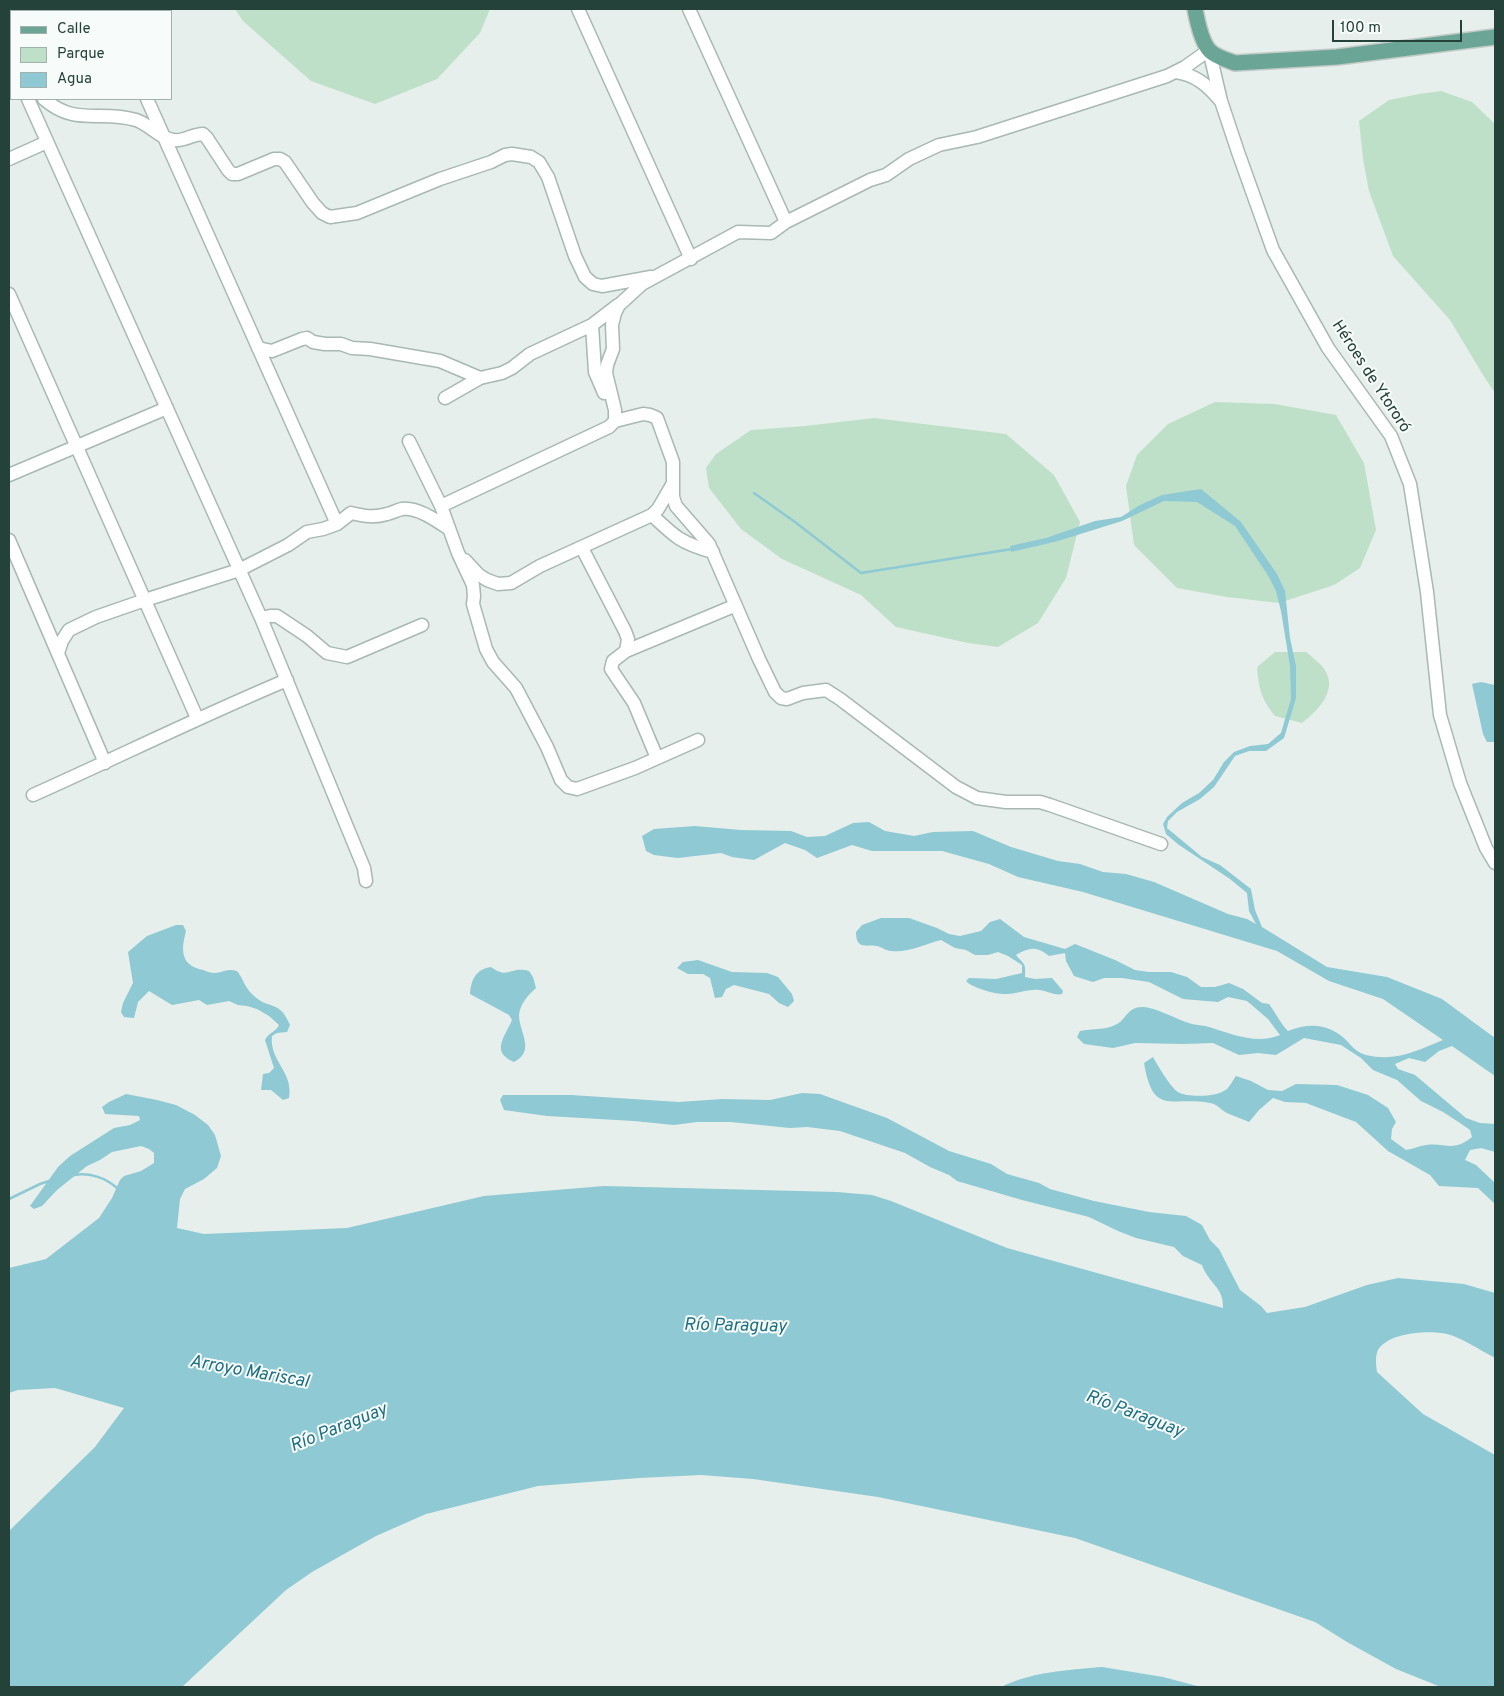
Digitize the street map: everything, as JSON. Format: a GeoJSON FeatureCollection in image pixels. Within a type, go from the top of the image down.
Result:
{"type":"FeatureCollection","features":[{"type":"Feature","properties":{"kind":"main road","name":"Héroes de Ytororó"},"geometry":{"type":"LineString","coordinates":[[1194,9],[1209,50]]}},
{"type":"Feature","properties":{"kind":"main road"},"geometry":{"type":"LineString","coordinates":[[1209,50],[1235,64],[1337,57],[1495,37]]}},
{"type":"Feature","properties":{"kind":"street"},"geometry":{"type":"LineString","coordinates":[[578,9],[691,259]]}},
{"type":"Feature","properties":{"kind":"street"},"geometry":{"type":"LineString","coordinates":[[689,9],[786,222]]}},
{"type":"Feature","properties":{"kind":"street"},"geometry":{"type":"LineString","coordinates":[[445,398],[480,378],[502,373],[530,354],[592,325],[619,305],[642,284],[738,232],[771,232],[786,222],[870,180],[886,175],[909,159],[939,145],[977,137],[1176,72],[1209,50]]}},
{"type":"Feature","properties":{"kind":"street","name":"Héroes de Ytororó"},"geometry":{"type":"LineString","coordinates":[[1209,50],[1221,101],[1273,250],[1328,348],[1391,436],[1410,484],[1427,592],[1440,715],[1460,784],[1486,848],[1495,863]]}},
{"type":"Feature","properties":{"kind":"street"},"geometry":{"type":"LineString","coordinates":[[1176,72],[1201,80],[1221,101]]}},
{"type":"Feature","properties":{"kind":"street"},"geometry":{"type":"LineString","coordinates":[[28,100],[261,618],[364,868],[366,881]]}},
{"type":"Feature","properties":{"kind":"street"},"geometry":{"type":"LineString","coordinates":[[45,100],[54,107],[69,114],[84,117],[111,116],[136,120],[166,138],[177,140],[203,134],[232,174],[238,174],[280,158],[285,162],[302,188],[322,213],[330,217],[357,213],[505,155],[512,154],[531,157],[540,162],[548,176],[575,256],[585,277],[593,284],[602,286],[655,277]]}},
{"type":"Feature","properties":{"kind":"street"},"geometry":{"type":"LineString","coordinates":[[147,100],[337,524]]}},
{"type":"Feature","properties":{"kind":"street"},"geometry":{"type":"LineString","coordinates":[[9,158],[47,142]]}},
{"type":"Feature","properties":{"kind":"street"},"geometry":{"type":"LineString","coordinates":[[9,294],[198,718]]}},
{"type":"Feature","properties":{"kind":"street"},"geometry":{"type":"LineString","coordinates":[[615,421],[606,365],[612,349],[612,325],[619,305]]}},
{"type":"Feature","properties":{"kind":"street"},"geometry":{"type":"LineString","coordinates":[[592,325],[595,372],[615,421]]}},
{"type":"Feature","properties":{"kind":"street"},"geometry":{"type":"LineString","coordinates":[[258,348],[272,351],[307,338],[313,342],[341,344],[352,348],[370,349],[440,361],[480,378]]}},
{"type":"Feature","properties":{"kind":"street"},"geometry":{"type":"LineString","coordinates":[[9,475],[167,408]]}},
{"type":"Feature","properties":{"kind":"street"},"geometry":{"type":"LineString","coordinates":[[441,506],[609,428],[615,421],[643,414],[657,418],[672,455],[674,468],[673,497],[676,506],[709,544],[734,606],[780,698],[787,699],[803,693],[826,690],[941,776],[977,798],[1006,802],[1040,802],[1161,844]]}},
{"type":"Feature","properties":{"kind":"street"},"geometry":{"type":"LineString","coordinates":[[410,441],[441,506],[458,553],[473,585],[473,604],[486,649],[501,674],[516,688],[548,746],[561,780],[568,787],[577,789],[635,768],[698,740]]}},
{"type":"Feature","properties":{"kind":"street"},"geometry":{"type":"LineString","coordinates":[[458,553],[479,575],[498,584],[510,583],[540,566],[652,515],[658,509],[674,482]]}},
{"type":"Feature","properties":{"kind":"street"},"geometry":{"type":"LineString","coordinates":[[325,496],[338,506],[370,517],[402,509],[412,510],[450,530]]}},
{"type":"Feature","properties":{"kind":"street"},"geometry":{"type":"LineString","coordinates":[[58,653],[62,640],[69,630],[112,611],[239,570],[288,545],[307,532],[337,524],[352,512]]}},
{"type":"Feature","properties":{"kind":"street"},"geometry":{"type":"LineString","coordinates":[[652,515],[678,539],[687,544],[713,552]]}},
{"type":"Feature","properties":{"kind":"street"},"geometry":{"type":"LineString","coordinates":[[9,540],[105,763]]}},
{"type":"Feature","properties":{"kind":"street"},"geometry":{"type":"LineString","coordinates":[[582,548],[625,631],[628,640],[626,651]]}},
{"type":"Feature","properties":{"kind":"street"},"geometry":{"type":"LineString","coordinates":[[657,758],[634,703],[611,669],[613,662],[626,651],[734,606]]}},
{"type":"Feature","properties":{"kind":"street"},"geometry":{"type":"LineString","coordinates":[[261,618],[277,616],[307,636],[326,653],[347,657],[422,625]]}},
{"type":"Feature","properties":{"kind":"street"},"geometry":{"type":"LineString","coordinates":[[43,618],[58,628],[69,630]]}},
{"type":"Feature","properties":{"kind":"street"},"geometry":{"type":"LineString","coordinates":[[34,795],[198,718],[286,680]]}},
{"type":"Feature","properties":{"kind":"green space"},"geometry":{"type":"Polygon","coordinates":[[[235,9],[490,9],[480,33],[437,79],[375,104],[311,81],[243,21],[235,9]]]}},
{"type":"Feature","properties":{"kind":"green space"},"geometry":{"type":"Polygon","coordinates":[[[1441,91],[1472,102],[1495,124],[1495,393],[1450,320],[1393,256],[1369,191],[1363,159],[1359,121],[1389,100],[1441,91]]]}},
{"type":"Feature","properties":{"kind":"green space"},"geometry":{"type":"Polygon","coordinates":[[[1215,402],[1275,404],[1336,415],[1364,463],[1376,530],[1360,568],[1334,585],[1279,603],[1227,597],[1177,588],[1134,545],[1126,486],[1137,455],[1168,424],[1215,402]]]}},
{"type":"Feature","properties":{"kind":"green space"},"geometry":{"type":"Polygon","coordinates":[[[874,418],[1006,434],[1054,475],[1080,522],[1066,578],[1038,623],[998,647],[968,643],[896,627],[861,595],[782,559],[741,529],[709,488],[706,468],[716,454],[751,430],[874,418]]]}},
{"type":"Feature","properties":{"kind":"green space"},"geometry":{"type":"Polygon","coordinates":[[[1275,652],[1306,652],[1327,673],[1329,689],[1326,697],[1302,723],[1275,716],[1262,693],[1257,667],[1275,652]]]}},
{"type":"Feature","properties":{"kind":"water"},"geometry":{"type":"Polygon","coordinates":[[[1201,489],[1241,522],[1277,574],[1285,591],[1290,638],[1296,666],[1296,698],[1284,738],[1266,751],[1249,751],[1235,756],[1214,787],[1200,799],[1177,812],[1168,821],[1167,828],[1202,857],[1220,865],[1251,889],[1255,910],[1262,927],[1327,967],[1387,977],[1442,999],[1495,1038],[1495,1076],[1452,1046],[1439,1051],[1425,1062],[1409,1058],[1395,1064],[1398,1069],[1415,1075],[1466,1118],[1480,1123],[1495,1124],[1495,1152],[1481,1148],[1470,1150],[1465,1160],[1476,1165],[1495,1183],[1495,1204],[1478,1188],[1439,1186],[1430,1175],[1388,1151],[1356,1122],[1306,1103],[1285,1102],[1273,1098],[1249,1122],[1227,1113],[1212,1104],[1196,1101],[1166,1101],[1159,1098],[1153,1091],[1144,1063],[1153,1057],[1175,1090],[1189,1095],[1203,1096],[1223,1092],[1236,1076],[1268,1090],[1282,1091],[1296,1084],[1337,1085],[1368,1095],[1388,1108],[1396,1122],[1392,1129],[1391,1139],[1406,1150],[1433,1144],[1454,1146],[1472,1137],[1470,1130],[1443,1112],[1421,1101],[1397,1080],[1373,1070],[1361,1058],[1341,1045],[1304,1038],[1276,1055],[1258,1053],[1239,1055],[1213,1043],[1135,1043],[1113,1048],[1084,1044],[1077,1037],[1080,1031],[1112,1026],[1138,1007],[1159,1011],[1190,1023],[1253,1039],[1271,1038],[1280,1035],[1268,1019],[1247,1001],[1228,997],[1218,1002],[1183,999],[1149,982],[1122,978],[1104,978],[1093,982],[1074,976],[1066,961],[1065,953],[1049,956],[1037,949],[1025,950],[1016,955],[1025,966],[1025,977],[1035,979],[1052,978],[1063,991],[1062,994],[1035,990],[1003,994],[979,988],[966,981],[969,978],[996,979],[1022,973],[1022,965],[1008,956],[998,952],[988,955],[975,955],[966,950],[955,948],[941,940],[910,949],[889,951],[877,946],[859,944],[856,932],[862,925],[881,918],[909,918],[949,934],[960,936],[981,931],[990,922],[1000,919],[1024,937],[1065,949],[1075,944],[1135,970],[1171,972],[1187,977],[1201,987],[1215,987],[1229,983],[1243,989],[1262,1003],[1269,1004],[1288,1031],[1305,1026],[1328,1028],[1335,1031],[1358,1052],[1366,1055],[1377,1057],[1396,1056],[1443,1040],[1383,999],[1329,981],[1277,951],[1083,892],[1018,877],[989,864],[942,851],[872,851],[852,845],[817,858],[805,850],[785,843],[754,860],[732,857],[721,853],[678,858],[654,855],[646,851],[642,836],[654,829],[695,826],[741,830],[791,831],[807,837],[825,836],[853,823],[869,822],[885,831],[914,836],[933,832],[973,831],[1011,847],[1058,861],[1080,864],[1103,872],[1126,874],[1154,882],[1256,924],[1249,911],[1247,893],[1230,879],[1179,845],[1166,834],[1163,824],[1167,817],[1182,803],[1199,793],[1213,780],[1224,762],[1234,752],[1250,746],[1268,744],[1281,733],[1291,699],[1290,666],[1281,611],[1276,591],[1269,577],[1235,526],[1197,502],[1164,501],[1122,521],[1058,541],[1011,552],[1010,546],[1046,538],[1095,521],[1121,517],[1140,505],[1162,495],[1201,489]]]}},
{"type":"Feature","properties":{"kind":"water"},"geometry":{"type":"Polygon","coordinates":[[[1481,682],[1495,685],[1495,742],[1487,742],[1483,734],[1472,684],[1481,682]]]}},
{"type":"Feature","properties":{"kind":"water"},"geometry":{"type":"Polygon","coordinates":[[[176,925],[183,925],[186,931],[183,950],[186,960],[190,964],[195,968],[213,973],[229,970],[237,971],[253,995],[262,1002],[283,1012],[290,1025],[287,1032],[277,1033],[272,1036],[272,1045],[277,1060],[288,1081],[290,1089],[289,1098],[283,1100],[271,1090],[261,1090],[263,1074],[269,1073],[274,1068],[265,1040],[279,1025],[257,1009],[229,1001],[207,1005],[199,1000],[172,1005],[149,991],[138,1002],[134,1018],[124,1017],[121,1012],[123,1003],[133,983],[128,952],[147,936],[176,925]]]}},
{"type":"Feature","properties":{"kind":"water"},"geometry":{"type":"Polygon","coordinates":[[[698,960],[732,972],[767,973],[778,977],[792,994],[794,1001],[788,1007],[779,1003],[769,994],[734,985],[726,989],[722,997],[715,998],[710,978],[703,974],[688,974],[677,968],[683,962],[698,960]]]}},
{"type":"Feature","properties":{"kind":"water"},"geometry":{"type":"Polygon","coordinates":[[[491,967],[506,973],[517,970],[529,971],[536,988],[521,1007],[519,1015],[525,1047],[521,1058],[514,1062],[503,1054],[501,1049],[503,1038],[512,1020],[509,1015],[470,994],[475,976],[482,970],[491,967]]]}},
{"type":"Feature","properties":{"kind":"water","name":"Río Paraguay"},"geometry":{"type":"Polygon","coordinates":[[[802,1093],[820,1094],[887,1118],[949,1151],[991,1164],[1007,1174],[1039,1183],[1050,1189],[1094,1201],[1149,1212],[1186,1216],[1202,1225],[1210,1240],[1219,1249],[1240,1290],[1267,1313],[1305,1307],[1367,1285],[1398,1278],[1464,1284],[1495,1293],[1495,1358],[1447,1334],[1430,1332],[1410,1334],[1391,1339],[1378,1350],[1376,1361],[1377,1372],[1423,1414],[1495,1455],[1495,1687],[1441,1687],[1396,1669],[1315,1622],[1075,1538],[878,1497],[753,1479],[701,1475],[538,1486],[426,1514],[376,1536],[312,1572],[286,1590],[182,1687],[9,1687],[9,1531],[95,1447],[124,1408],[55,1388],[18,1390],[9,1393],[9,1268],[46,1259],[99,1218],[124,1176],[141,1171],[154,1163],[154,1153],[141,1146],[112,1152],[87,1166],[57,1190],[42,1206],[34,1209],[30,1206],[58,1167],[70,1156],[114,1128],[130,1125],[140,1120],[139,1116],[105,1114],[102,1107],[126,1094],[176,1105],[195,1115],[208,1125],[215,1135],[221,1156],[217,1168],[204,1179],[185,1189],[180,1199],[177,1228],[204,1234],[347,1228],[484,1196],[604,1186],[837,1192],[872,1195],[1007,1248],[1223,1308],[1221,1295],[1202,1265],[1183,1256],[1174,1247],[1136,1238],[1089,1217],[957,1181],[905,1153],[840,1131],[731,1122],[697,1122],[674,1125],[547,1116],[504,1110],[500,1100],[503,1095],[571,1095],[679,1102],[722,1099],[770,1100],[802,1093]]]}},
{"type":"Feature","properties":{"kind":"water"},"geometry":{"type":"Polygon","coordinates":[[[1102,1667],[1163,1677],[1201,1687],[1001,1687],[1037,1675],[1102,1667]]]}},
{"type":"Feature","properties":{"kind":"waterway"},"geometry":{"type":"LineString","coordinates":[[754,493],[861,573],[1012,549]]}},
{"type":"Feature","properties":{"kind":"waterway","name":"Arroyo Mariscal"},"geometry":{"type":"LineString","coordinates":[[74,1175],[86,1174],[97,1177],[108,1181],[117,1188]]}},
{"type":"Feature","properties":{"kind":"waterway","name":"Arroyo Mariscal"},"geometry":{"type":"LineString","coordinates":[[9,1199],[49,1181]]}}]}
